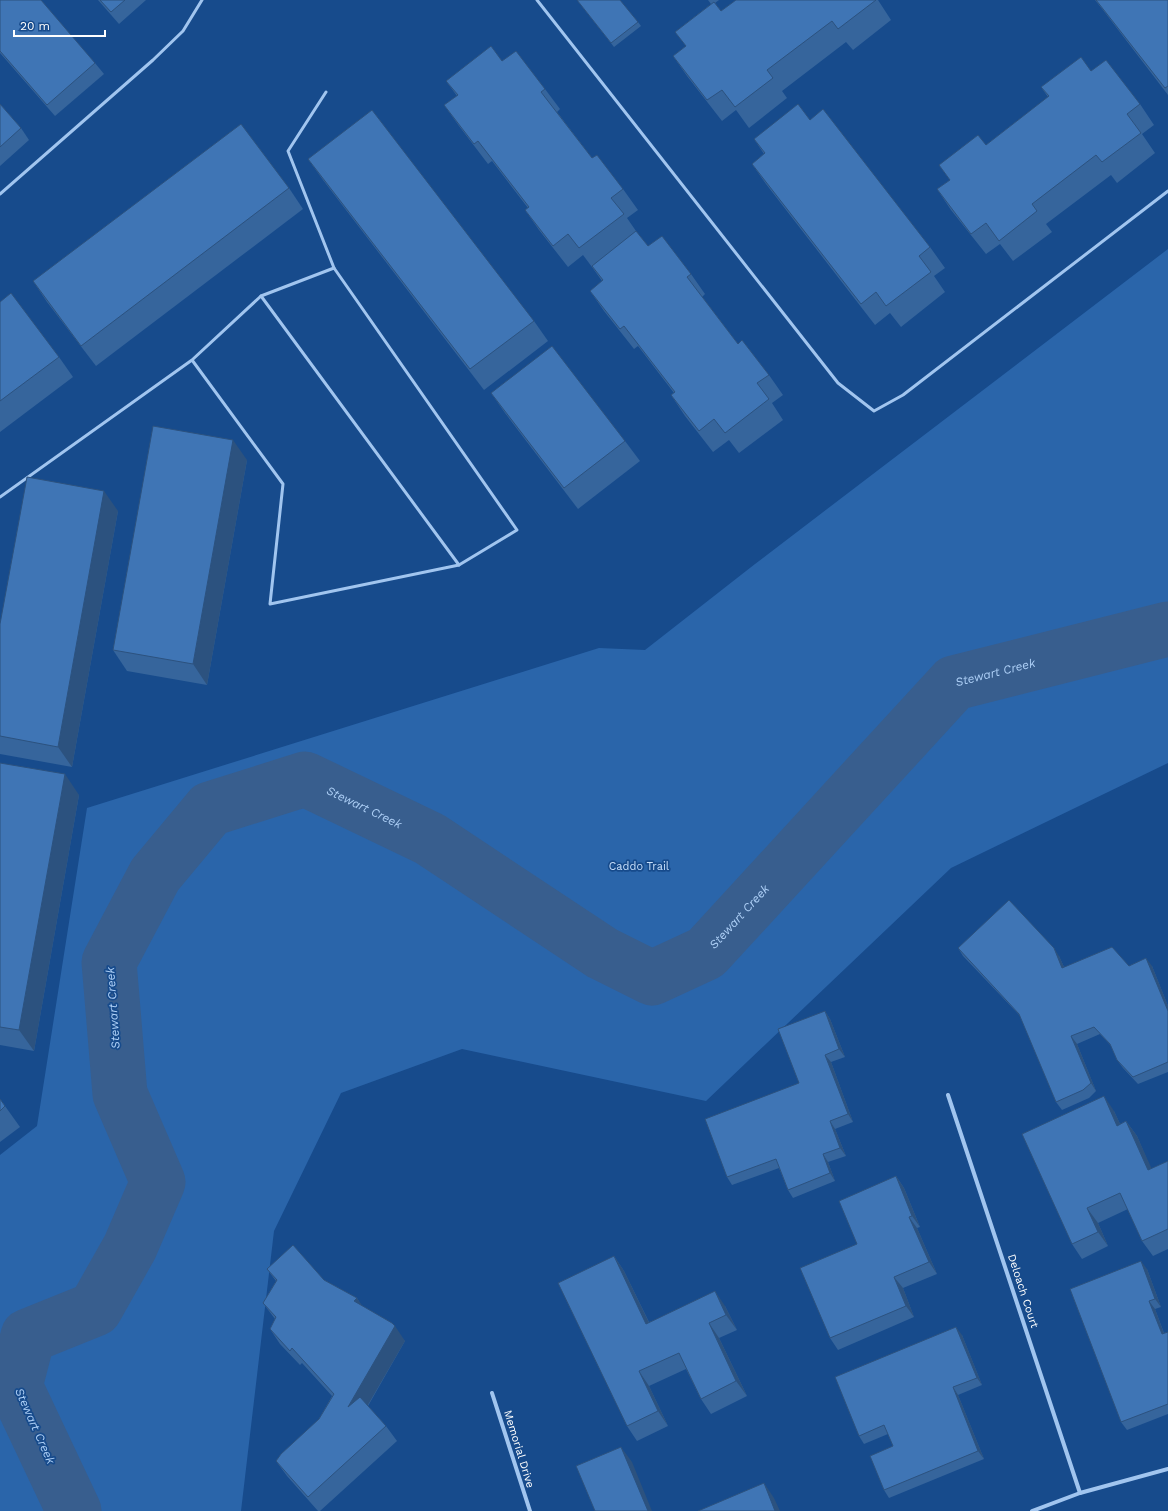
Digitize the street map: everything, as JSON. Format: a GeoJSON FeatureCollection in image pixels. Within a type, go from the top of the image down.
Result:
{"type":"FeatureCollection","features":[{"type":"Feature","properties":{"kind":"street","name":"Deloach Court"},"geometry":{"type":"LineString","coordinates":[[948,1095],[1080,1493]]}},
{"type":"Feature","properties":{"kind":"street","name":"Memorial Drive"},"geometry":{"type":"LineString","coordinates":[[492,1393],[530,1511]]}},
{"type":"Feature","properties":{"kind":"street"},"geometry":{"type":"LineString","coordinates":[[1032,1511],[1080,1493],[1168,1469]]}},
{"type":"Feature","properties":{"kind":"lane"},"geometry":{"type":"LineString","coordinates":[[0,194],[183,31],[202,0]]}},
{"type":"Feature","properties":{"kind":"lane"},"geometry":{"type":"LineString","coordinates":[[537,0],[838,383],[874,411],[903,395],[1168,191]]}},
{"type":"Feature","properties":{"kind":"lane"},"geometry":{"type":"LineString","coordinates":[[192,360],[283,484],[270,604],[459,565],[517,530],[334,268],[288,151],[326,92]]}},
{"type":"Feature","properties":{"kind":"lane"},"geometry":{"type":"LineString","coordinates":[[0,497],[192,360],[261,296],[334,268]]}},
{"type":"Feature","properties":{"kind":"lane"},"geometry":{"type":"LineString","coordinates":[[261,296],[459,565]]}},
{"type":"Feature","properties":{"kind":"green space","name":"Caddo Trail"},"geometry":{"type":"Polygon","coordinates":[[[1168,249],[1168,763],[951,868],[706,1101],[462,1049],[341,1093],[274,1231],[241,1511],[0,1511],[0,1155],[37,1126],[87,808],[599,648],[645,650],[755,564],[1168,249]]]}},
{"type":"Feature","properties":{"kind":"building"},"geometry":{"type":"Polygon","coordinates":[[[0,0],[41,0],[95,63],[47,105],[0,51],[0,0]]]}},
{"type":"Feature","properties":{"kind":"building"},"geometry":{"type":"Polygon","coordinates":[[[100,0],[125,0],[111,12],[100,0]]]}},
{"type":"Feature","properties":{"kind":"building"},"geometry":{"type":"Polygon","coordinates":[[[577,0],[620,0],[638,22],[611,43],[577,0]]]}},
{"type":"Feature","properties":{"kind":"building"},"geometry":{"type":"Polygon","coordinates":[[[736,0],[876,0],[838,29],[832,21],[767,70],[773,78],[735,107],[722,90],[707,100],[673,56],[686,46],[675,32],[714,2],[721,11],[736,0]]]}},
{"type":"Feature","properties":{"kind":"building"},"geometry":{"type":"Polygon","coordinates":[[[1096,0],[1168,0],[1168,86],[1165,88],[1096,0]]]}},
{"type":"Feature","properties":{"kind":"building"},"geometry":{"type":"Polygon","coordinates":[[[491,46],[502,61],[516,51],[545,89],[541,92],[592,158],[597,155],[623,189],[611,198],[624,214],[579,248],[568,234],[553,246],[525,210],[529,207],[478,141],[474,144],[444,105],[458,95],[446,81],[491,46]]]}},
{"type":"Feature","properties":{"kind":"building"},"geometry":{"type":"Polygon","coordinates":[[[1081,57],[1091,71],[1106,60],[1140,104],[1127,114],[1141,133],[1102,162],[1096,155],[1032,204],[1037,211],[999,241],[986,223],[971,234],[937,189],[950,180],[939,165],[978,135],[986,145],[1049,96],[1041,87],[1081,57]]]}},
{"type":"Feature","properties":{"kind":"building"},"geometry":{"type":"Polygon","coordinates":[[[0,104],[21,128],[0,147],[0,104]]]}},
{"type":"Feature","properties":{"kind":"building"},"geometry":{"type":"Polygon","coordinates":[[[798,104],[810,120],[823,109],[930,247],[919,256],[931,272],[886,306],[876,292],[861,304],[752,164],[765,153],[754,139],[798,104]]]}},
{"type":"Feature","properties":{"kind":"building"},"geometry":{"type":"Polygon","coordinates":[[[372,110],[534,321],[470,369],[308,159],[372,110]]]}},
{"type":"Feature","properties":{"kind":"building"},"geometry":{"type":"Polygon","coordinates":[[[241,124],[289,188],[81,346],[33,281],[241,124]]]}},
{"type":"Feature","properties":{"kind":"building"},"geometry":{"type":"Polygon","coordinates":[[[636,231],[648,246],[662,236],[691,274],[687,277],[738,344],[742,340],[769,375],[757,383],[769,399],[725,433],[714,419],[699,431],[671,395],[675,392],[624,326],[620,329],[590,291],[603,280],[592,266],[636,231]]]}},
{"type":"Feature","properties":{"kind":"building"},"geometry":{"type":"Polygon","coordinates":[[[11,293],[59,357],[0,401],[0,302],[11,293]]]}},
{"type":"Feature","properties":{"kind":"building"},"geometry":{"type":"Polygon","coordinates":[[[552,346],[625,441],[564,488],[491,393],[552,346]]]}},
{"type":"Feature","properties":{"kind":"building"},"geometry":{"type":"Polygon","coordinates":[[[153,426],[233,440],[193,664],[113,650],[153,426]]]}},
{"type":"Feature","properties":{"kind":"building"},"geometry":{"type":"Polygon","coordinates":[[[27,477],[104,491],[58,747],[0,736],[0,624],[27,477]]]}},
{"type":"Feature","properties":{"kind":"building"},"geometry":{"type":"Polygon","coordinates":[[[0,763],[65,774],[19,1030],[0,1027],[0,763]]]}},
{"type":"Feature","properties":{"kind":"building"},"geometry":{"type":"Polygon","coordinates":[[[1009,900],[1054,948],[1062,968],[1112,947],[1129,966],[1146,958],[1168,1011],[1168,1062],[1133,1077],[1117,1060],[1110,1044],[1094,1027],[1071,1036],[1091,1083],[1083,1090],[1056,1102],[1019,1014],[958,948],[1009,900]]]}},
{"type":"Feature","properties":{"kind":"building"},"geometry":{"type":"Polygon","coordinates":[[[825,1011],[839,1049],[825,1055],[848,1114],[830,1121],[840,1148],[823,1154],[830,1173],[788,1190],[776,1159],[727,1177],[705,1119],[799,1083],[778,1029],[825,1011]]]}},
{"type":"Feature","properties":{"kind":"building"},"geometry":{"type":"Polygon","coordinates":[[[1104,1096],[1117,1126],[1126,1121],[1148,1170],[1168,1161],[1168,1229],[1142,1241],[1120,1193],[1087,1208],[1098,1232],[1072,1244],[1022,1134],[1104,1096]]]}},
{"type":"Feature","properties":{"kind":"building"},"geometry":{"type":"Polygon","coordinates":[[[0,1099],[5,1106],[0,1111],[0,1099]]]}},
{"type":"Feature","properties":{"kind":"building"},"geometry":{"type":"Polygon","coordinates":[[[896,1176],[912,1216],[909,1217],[929,1262],[894,1277],[906,1306],[830,1338],[800,1268],[857,1244],[839,1201],[896,1176]]]}},
{"type":"Feature","properties":{"kind":"building"},"geometry":{"type":"Polygon","coordinates":[[[293,1245],[324,1280],[357,1298],[354,1301],[395,1326],[348,1407],[360,1397],[386,1426],[308,1497],[276,1461],[281,1454],[319,1419],[334,1394],[292,1348],[290,1351],[270,1329],[276,1317],[263,1303],[277,1280],[267,1269],[293,1245]]]}},
{"type":"Feature","properties":{"kind":"building"},"geometry":{"type":"Polygon","coordinates":[[[614,1256],[646,1324],[715,1291],[726,1315],[709,1323],[736,1381],[701,1399],[679,1353],[639,1371],[658,1411],[627,1426],[558,1283],[614,1256]]]}},
{"type":"Feature","properties":{"kind":"building"},"geometry":{"type":"Polygon","coordinates":[[[1141,1261],[1155,1299],[1149,1301],[1162,1334],[1168,1332],[1168,1404],[1121,1422],[1070,1289],[1141,1261]]]}},
{"type":"Feature","properties":{"kind":"building"},"geometry":{"type":"Polygon","coordinates":[[[956,1327],[977,1378],[953,1387],[978,1451],[884,1490],[870,1456],[893,1446],[884,1425],[859,1436],[835,1377],[956,1327]]]}},
{"type":"Feature","properties":{"kind":"building"},"geometry":{"type":"Polygon","coordinates":[[[621,1447],[648,1511],[595,1511],[576,1466],[621,1447]]]}},
{"type":"Feature","properties":{"kind":"building"},"geometry":{"type":"Polygon","coordinates":[[[764,1483],[775,1511],[698,1511],[764,1483]]]}},
{"type":"Feature","properties":{"kind":"waterway","name":"Stewart Creek"},"geometry":{"type":"LineString","coordinates":[[74,1511],[15,1386],[28,1336],[95,1309],[130,1247],[158,1182],[120,1094],[109,962],[155,875],[210,809],[305,779],[430,839],[602,953],[652,978],[706,953],[954,683],[1168,629]]}}]}
